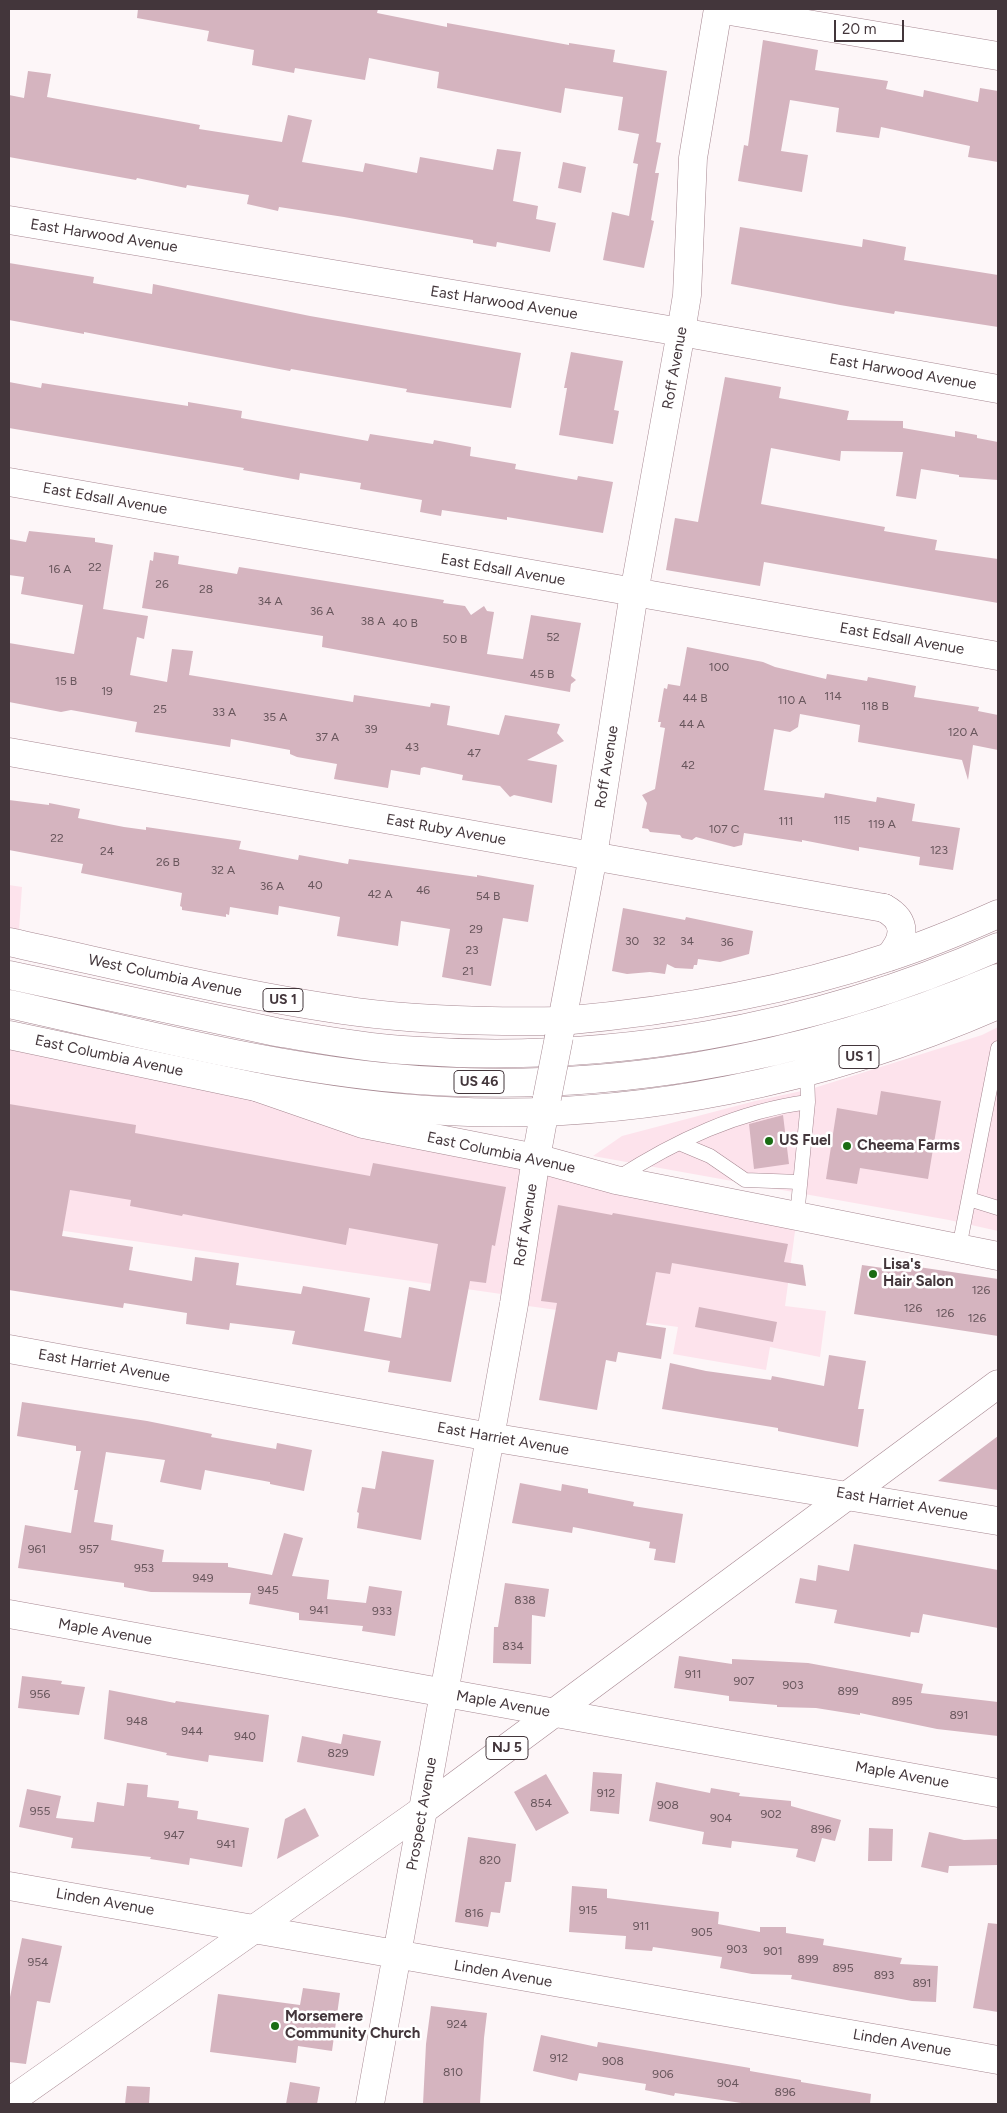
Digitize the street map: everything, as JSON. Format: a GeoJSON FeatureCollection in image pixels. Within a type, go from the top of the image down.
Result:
{"type":"FeatureCollection","features":[{"type":"Feature","properties":{"kind":"main road"},"geometry":{"type":"LineString","coordinates":[[718,9],[998,56]]}},
{"type":"Feature","properties":{"kind":"main road","name":"Roff Avenue"},"geometry":{"type":"LineString","coordinates":[[473,1523],[514,1304],[536,1158],[593,856],[634,593],[682,332],[687,295],[694,158],[718,9]]}},
{"type":"Feature","properties":{"kind":"main road","name":"East Harwood Avenue"},"geometry":{"type":"LineString","coordinates":[[9,220],[682,332],[998,388]]}},
{"type":"Feature","properties":{"kind":"main road","name":"East Edsall Avenue"},"geometry":{"type":"LineString","coordinates":[[9,482],[998,656]]}},
{"type":"Feature","properties":{"kind":"main road","name":"East Ruby Avenue"},"geometry":{"type":"LineString","coordinates":[[9,752],[884,908],[898,919],[902,934],[898,946],[889,957]]}},
{"type":"Feature","properties":{"kind":"main road","name":"US 1"},"geometry":{"type":"LineString","coordinates":[[560,1029],[635,1014],[713,1002],[794,985],[889,957],[998,914]]}},
{"type":"Feature","properties":{"kind":"main road","name":"West Columbia Avenue"},"geometry":{"type":"LineString","coordinates":[[9,942],[235,991],[334,1009],[560,1029]]}},
{"type":"Feature","properties":{"kind":"main road","name":"US 46"},"geometry":{"type":"LineString","coordinates":[[9,975],[276,1032],[325,1040],[401,1050],[538,1053],[651,1045],[734,1032],[774,1023],[895,988],[998,947]]}},
{"type":"Feature","properties":{"kind":"main road","name":"US 46"},"geometry":{"type":"LineString","coordinates":[[9,1004],[242,1054],[341,1072],[426,1080],[549,1082],[611,1078],[678,1070],[768,1054],[882,1023],[947,1000],[998,978]]}},
{"type":"Feature","properties":{"kind":"main road","name":"US 1"},"geometry":{"type":"LineString","coordinates":[[256,1087],[339,1101],[475,1113],[546,1105],[670,1101],[762,1084],[807,1073],[916,1038],[998,1006]]}},
{"type":"Feature","properties":{"kind":"main road","name":"East Columbia Avenue"},"geometry":{"type":"LineString","coordinates":[[9,1035],[256,1087],[363,1124],[536,1158],[616,1180],[998,1256]]}},
{"type":"Feature","properties":{"kind":"main road","name":"East Harriet Avenue"},"geometry":{"type":"LineString","coordinates":[[9,1349],[490,1437],[998,1521]]}},
{"type":"Feature","properties":{"kind":"main road","name":"NJ 5"},"geometry":{"type":"LineString","coordinates":[[9,2102],[423,1810],[763,1560],[998,1384]]}},
{"type":"Feature","properties":{"kind":"main road","name":"Prospect Avenue"},"geometry":{"type":"LineString","coordinates":[[370,2104],[473,1523]]}},
{"type":"Feature","properties":{"kind":"main road","name":"Maple Avenue"},"geometry":{"type":"LineString","coordinates":[[9,1614],[998,1793]]}},
{"type":"Feature","properties":{"kind":"main road","name":"Linden Avenue"},"geometry":{"type":"LineString","coordinates":[[9,1886],[998,2060]]}},
{"type":"Feature","properties":{"kind":"lane"},"geometry":{"type":"LineString","coordinates":[[959,1248],[998,1048]]}},
{"type":"Feature","properties":{"kind":"lane"},"geometry":{"type":"LineString","coordinates":[[797,1216],[808,1102],[807,1073]]}},
{"type":"Feature","properties":{"kind":"lane"},"geometry":{"type":"LineString","coordinates":[[616,1180],[654,1154],[730,1120],[785,1105],[808,1102]]}},
{"type":"Feature","properties":{"kind":"lane"},"geometry":{"type":"LineString","coordinates":[[679,1143],[710,1156],[745,1180],[800,1182]]}},
{"type":"Feature","properties":{"kind":"lane"},"geometry":{"type":"LineString","coordinates":[[969,1199],[998,1208]]}},
{"type":"Feature","properties":{"kind":"shaded area"},"geometry":{"type":"Polygon","coordinates":[[[9,885],[22,887],[18,944],[9,942],[9,885]]]}},
{"type":"Feature","properties":{"kind":"shaded area"},"geometry":{"type":"Polygon","coordinates":[[[998,1027],[998,1231],[949,1220],[593,1156],[622,1136],[755,1101],[811,1089],[982,1035],[998,1027]]]}},
{"type":"Feature","properties":{"kind":"shaded area"},"geometry":{"type":"Polygon","coordinates":[[[9,1035],[797,1216],[785,1306],[826,1311],[820,1357],[770,1347],[766,1370],[673,1354],[678,1327],[514,1304],[515,1296],[9,1223],[9,1035]]]}},
{"type":"Feature","properties":{"kind":"building"},"geometry":{"type":"Polygon","coordinates":[[[138,9],[378,9],[377,13],[447,27],[447,23],[569,45],[569,43],[615,50],[613,62],[667,71],[656,142],[661,143],[655,173],[659,173],[651,220],[654,221],[644,268],[603,260],[612,212],[629,216],[638,164],[633,163],[639,134],[618,130],[623,97],[565,88],[561,113],[437,88],[439,72],[369,58],[365,80],[295,68],[294,73],[252,65],[254,50],[207,41],[209,31],[137,18],[138,9]]]}},
{"type":"Feature","properties":{"kind":"building"},"geometry":{"type":"Polygon","coordinates":[[[763,40],[818,50],[815,70],[888,81],[886,89],[923,97],[924,90],[978,102],[980,88],[998,91],[998,162],[968,157],[970,146],[881,127],[879,138],[836,132],[839,108],[790,100],[781,151],[808,155],[802,192],[738,181],[744,145],[748,146],[763,40]]]}},
{"type":"Feature","properties":{"kind":"building"},"geometry":{"type":"Polygon","coordinates":[[[28,71],[51,74],[47,97],[200,125],[199,129],[282,142],[288,115],[312,120],[302,162],[363,172],[365,163],[417,173],[420,157],[493,170],[497,149],[521,152],[513,201],[538,206],[536,219],[556,223],[550,252],[497,242],[496,247],[473,243],[473,240],[279,207],[278,211],[247,204],[249,195],[187,185],[186,188],[9,157],[9,95],[24,98],[28,71]]]}},
{"type":"Feature","properties":{"kind":"building"},"geometry":{"type":"Polygon","coordinates":[[[563,162],[586,167],[581,193],[558,188],[563,162]]]}},
{"type":"Feature","properties":{"kind":"building"},"geometry":{"type":"Polygon","coordinates":[[[740,227],[862,247],[863,239],[906,247],[904,260],[998,275],[998,327],[895,311],[894,314],[731,284],[740,227]]]}},
{"type":"Feature","properties":{"kind":"building"},"geometry":{"type":"Polygon","coordinates":[[[9,263],[94,277],[93,283],[152,294],[153,284],[310,316],[521,353],[511,408],[406,392],[407,389],[291,369],[290,371],[84,332],[84,334],[9,320],[9,263]]]}},
{"type":"Feature","properties":{"kind":"building"},"geometry":{"type":"Polygon","coordinates":[[[571,352],[623,361],[614,410],[619,411],[613,444],[559,435],[567,388],[564,388],[571,352]]]}},
{"type":"Feature","properties":{"kind":"building"},"geometry":{"type":"Polygon","coordinates":[[[725,377],[781,387],[779,398],[849,411],[847,420],[903,421],[903,428],[955,437],[955,431],[977,435],[977,438],[998,442],[998,480],[959,477],[959,475],[921,469],[916,499],[896,496],[903,452],[841,451],[840,461],[771,448],[761,504],[885,527],[884,531],[937,540],[935,550],[998,559],[998,603],[764,562],[760,586],[666,570],[675,518],[698,522],[725,377]]]}},
{"type":"Feature","properties":{"kind":"building"},"geometry":{"type":"Polygon","coordinates":[[[9,382],[41,388],[42,383],[188,406],[188,402],[242,411],[241,418],[368,441],[370,434],[433,444],[434,440],[471,447],[470,456],[516,464],[515,469],[577,480],[578,476],[613,482],[603,533],[507,517],[507,520],[442,510],[441,516],[420,512],[422,500],[360,489],[361,483],[300,473],[299,480],[243,470],[244,468],[9,428],[9,382]]]}},
{"type":"Feature","properties":{"kind":"building"},"geometry":{"type":"Polygon","coordinates":[[[29,531],[95,538],[95,542],[113,545],[103,609],[148,616],[144,639],[137,637],[130,675],[167,682],[172,649],[193,651],[189,675],[353,702],[354,695],[430,707],[431,703],[450,706],[447,725],[499,735],[505,715],[560,724],[557,733],[564,741],[527,760],[557,765],[552,803],[514,795],[510,797],[500,786],[462,780],[463,775],[424,767],[421,768],[420,775],[391,770],[388,788],[334,779],[337,764],[297,757],[290,754],[290,750],[231,739],[230,747],[135,732],[137,722],[71,710],[61,712],[9,702],[9,643],[74,654],[83,605],[21,594],[24,577],[9,575],[9,539],[26,542],[29,531]]]}},
{"type":"Feature","properties":{"kind":"building"},"geometry":{"type":"Polygon","coordinates":[[[154,552],[179,556],[178,564],[237,574],[239,567],[444,600],[443,603],[465,606],[471,615],[484,606],[487,611],[494,612],[487,654],[523,659],[531,615],[581,623],[571,676],[576,680],[571,684],[570,692],[322,647],[323,636],[142,608],[150,560],[153,561],[154,552]]]}},
{"type":"Feature","properties":{"kind":"building"},"geometry":{"type":"Polygon","coordinates":[[[687,647],[763,662],[775,667],[826,679],[827,674],[867,681],[868,677],[916,686],[914,697],[979,707],[978,711],[998,715],[998,750],[973,745],[968,780],[962,760],[858,742],[860,725],[800,714],[798,727],[790,732],[774,729],[764,790],[824,798],[825,793],[876,802],[877,797],[915,804],[912,821],[960,828],[953,870],[919,865],[920,857],[859,847],[859,851],[802,840],[802,842],[744,833],[742,845],[734,847],[696,837],[692,840],[682,838],[680,835],[650,832],[648,829],[642,828],[647,803],[642,795],[655,789],[665,728],[660,727],[661,722],[658,722],[664,688],[667,689],[668,684],[680,686],[687,647]]]}},
{"type":"Feature","properties":{"kind":"building"},"geometry":{"type":"Polygon","coordinates":[[[9,800],[49,805],[49,803],[80,809],[78,818],[124,827],[146,830],[146,827],[241,841],[239,849],[298,860],[299,855],[348,864],[349,859],[477,877],[477,875],[534,885],[528,922],[503,918],[491,986],[442,977],[450,929],[401,921],[398,946],[337,936],[340,917],[279,906],[278,915],[230,907],[229,915],[226,914],[226,917],[182,910],[180,906],[182,893],[81,873],[83,864],[9,850],[9,800]]]}},
{"type":"Feature","properties":{"kind":"building"},"geometry":{"type":"Polygon","coordinates":[[[623,908],[685,920],[686,917],[753,931],[749,954],[720,962],[698,959],[697,965],[694,965],[693,969],[675,968],[667,964],[665,974],[650,972],[627,974],[612,971],[623,908]]]}},
{"type":"Feature","properties":{"kind":"building"},"geometry":{"type":"Polygon","coordinates":[[[881,1091],[941,1101],[928,1179],[860,1168],[857,1184],[826,1179],[837,1108],[877,1115],[881,1091]]]}},
{"type":"Feature","properties":{"kind":"building"},"geometry":{"type":"Polygon","coordinates":[[[9,1104],[136,1125],[135,1133],[370,1176],[373,1163],[506,1187],[495,1246],[492,1245],[486,1283],[470,1281],[451,1382],[388,1372],[390,1361],[292,1344],[295,1331],[230,1323],[229,1330],[186,1324],[187,1313],[124,1303],[123,1308],[9,1290],[9,1104]],[[70,1190],[62,1236],[133,1247],[129,1270],[192,1281],[195,1257],[239,1263],[236,1285],[301,1294],[303,1286],[370,1298],[364,1331],[401,1338],[409,1287],[430,1291],[438,1244],[349,1228],[346,1245],[183,1214],[182,1216],[130,1206],[131,1200],[70,1190]]]}},
{"type":"Feature","properties":{"kind":"building","name":"US Fuel"},"geometry":{"type":"Polygon","coordinates":[[[783,1115],[789,1164],[754,1169],[749,1124],[783,1115]]]}},
{"type":"Feature","properties":{"kind":"building"},"geometry":{"type":"Polygon","coordinates":[[[558,1205],[788,1244],[784,1262],[803,1265],[806,1286],[672,1263],[670,1274],[656,1272],[646,1325],[666,1328],[661,1359],[618,1352],[616,1362],[606,1360],[597,1410],[539,1400],[557,1303],[541,1301],[558,1205]]]}},
{"type":"Feature","properties":{"kind":"building"},"geometry":{"type":"Polygon","coordinates":[[[862,1265],[911,1272],[912,1266],[998,1279],[998,1336],[854,1314],[862,1265]]]}},
{"type":"Feature","properties":{"kind":"building"},"geometry":{"type":"Polygon","coordinates":[[[699,1307],[777,1322],[773,1342],[695,1327],[699,1307]]]}},
{"type":"Feature","properties":{"kind":"building"},"geometry":{"type":"Polygon","coordinates":[[[829,1355],[866,1361],[858,1409],[864,1409],[858,1447],[778,1431],[778,1428],[662,1409],[670,1363],[706,1371],[771,1380],[772,1376],[824,1386],[829,1355]]]}},
{"type":"Feature","properties":{"kind":"building"},"geometry":{"type":"Polygon","coordinates":[[[22,1402],[147,1421],[212,1434],[211,1437],[276,1449],[277,1443],[312,1450],[304,1491],[270,1484],[270,1482],[205,1470],[201,1490],[160,1482],[165,1460],[106,1452],[94,1522],[113,1525],[111,1540],[164,1550],[162,1562],[228,1563],[228,1567],[272,1575],[284,1533],[303,1538],[292,1576],[329,1580],[327,1599],[366,1603],[369,1586],[402,1591],[395,1636],[362,1631],[363,1626],[299,1620],[299,1613],[249,1604],[251,1593],[151,1592],[124,1587],[124,1583],[18,1568],[25,1525],[71,1533],[78,1490],[74,1490],[81,1451],[76,1451],[76,1446],[17,1436],[22,1402]]]}},
{"type":"Feature","properties":{"kind":"building"},"geometry":{"type":"Polygon","coordinates":[[[998,1436],[998,1490],[938,1481],[998,1436]]]}},
{"type":"Feature","properties":{"kind":"building"},"geometry":{"type":"Polygon","coordinates":[[[382,1451],[434,1460],[421,1540],[357,1528],[359,1513],[357,1512],[362,1487],[375,1489],[382,1451]]]}},
{"type":"Feature","properties":{"kind":"building"},"geometry":{"type":"Polygon","coordinates":[[[520,1483],[561,1491],[562,1484],[588,1489],[588,1493],[634,1502],[633,1506],[683,1514],[675,1563],[654,1560],[656,1549],[649,1548],[650,1542],[573,1527],[572,1533],[512,1523],[520,1483]]]}},
{"type":"Feature","properties":{"kind":"building"},"geometry":{"type":"Polygon","coordinates":[[[854,1544],[998,1570],[998,1628],[923,1614],[919,1633],[911,1632],[910,1637],[834,1623],[837,1610],[795,1603],[800,1578],[816,1581],[818,1565],[849,1571],[854,1544]]]}},
{"type":"Feature","properties":{"kind":"building"},"geometry":{"type":"Polygon","coordinates":[[[505,1583],[549,1589],[545,1617],[532,1615],[531,1664],[493,1663],[494,1627],[498,1627],[505,1583]]]}},
{"type":"Feature","properties":{"kind":"building"},"geometry":{"type":"Polygon","coordinates":[[[679,1656],[732,1664],[732,1659],[808,1663],[923,1684],[921,1693],[998,1702],[998,1736],[937,1729],[860,1713],[860,1715],[816,1708],[777,1707],[777,1705],[729,1701],[729,1696],[674,1688],[679,1656]]]}},
{"type":"Feature","properties":{"kind":"building"},"geometry":{"type":"Polygon","coordinates":[[[22,1676],[62,1681],[61,1684],[85,1687],[79,1715],[18,1708],[22,1676]]]}},
{"type":"Feature","properties":{"kind":"building"},"geometry":{"type":"Polygon","coordinates":[[[109,1690],[175,1703],[176,1701],[269,1715],[263,1762],[209,1755],[208,1762],[166,1755],[167,1753],[104,1739],[109,1690]]]}},
{"type":"Feature","properties":{"kind":"building"},"geometry":{"type":"Polygon","coordinates":[[[343,1734],[381,1741],[374,1776],[297,1762],[302,1736],[341,1744],[343,1734]]]}},
{"type":"Feature","properties":{"kind":"building"},"geometry":{"type":"Polygon","coordinates":[[[593,1772],[622,1774],[619,1814],[590,1811],[593,1772]]]}},
{"type":"Feature","properties":{"kind":"building"},"geometry":{"type":"Polygon","coordinates":[[[546,1774],[569,1813],[536,1831],[514,1792],[546,1774]]]}},
{"type":"Feature","properties":{"kind":"building"},"geometry":{"type":"Polygon","coordinates":[[[656,1782],[710,1793],[711,1788],[740,1793],[739,1796],[791,1801],[791,1806],[841,1820],[835,1841],[822,1838],[815,1862],[796,1857],[798,1849],[732,1841],[731,1848],[702,1844],[704,1832],[649,1821],[656,1782]]]}},
{"type":"Feature","properties":{"kind":"building"},"geometry":{"type":"Polygon","coordinates":[[[127,1783],[148,1785],[147,1797],[179,1801],[178,1808],[198,1811],[197,1819],[249,1828],[242,1867],[190,1858],[189,1865],[150,1859],[151,1857],[71,1848],[73,1838],[19,1827],[27,1789],[61,1796],[56,1818],[94,1822],[97,1802],[124,1806],[127,1783]]]}},
{"type":"Feature","properties":{"kind":"building"},"geometry":{"type":"Polygon","coordinates":[[[305,1808],[319,1836],[277,1859],[285,1819],[305,1808]]]}},
{"type":"Feature","properties":{"kind":"building"},"geometry":{"type":"Polygon","coordinates":[[[869,1828],[893,1829],[892,1861],[868,1861],[869,1828]]]}},
{"type":"Feature","properties":{"kind":"building"},"geometry":{"type":"Polygon","coordinates":[[[929,1832],[964,1840],[998,1839],[998,1865],[949,1866],[948,1873],[921,1867],[929,1832]]]}},
{"type":"Feature","properties":{"kind":"building"},"geometry":{"type":"Polygon","coordinates":[[[468,1837],[516,1844],[511,1882],[505,1882],[500,1913],[491,1912],[488,1927],[455,1922],[468,1837]]]}},
{"type":"Feature","properties":{"kind":"building"},"geometry":{"type":"Polygon","coordinates":[[[572,1886],[607,1889],[607,1898],[719,1912],[718,1924],[760,1932],[760,1927],[786,1927],[786,1933],[824,1939],[823,1945],[902,1958],[900,1964],[938,1966],[936,2002],[912,2001],[791,1979],[792,1975],[752,1974],[720,1968],[722,1957],[653,1947],[652,1951],[625,1949],[626,1936],[569,1932],[572,1886]]]}},
{"type":"Feature","properties":{"kind":"building"},"geometry":{"type":"Polygon","coordinates":[[[988,1923],[998,1924],[998,2012],[973,2008],[988,1923]]]}},
{"type":"Feature","properties":{"kind":"building"},"geometry":{"type":"Polygon","coordinates":[[[22,1938],[62,1946],[50,2003],[37,2001],[26,2064],[9,2062],[9,2002],[22,1938]]]}},
{"type":"Feature","properties":{"kind":"building","name":"Morsemere Community Church"},"geometry":{"type":"Polygon","coordinates":[[[303,1988],[340,1993],[332,2051],[298,2046],[296,2063],[210,2052],[218,1994],[300,2005],[303,1988]]]}},
{"type":"Feature","properties":{"kind":"building"},"geometry":{"type":"Polygon","coordinates":[[[431,2006],[487,2013],[480,2104],[423,2104],[426,2044],[431,2006]]]}},
{"type":"Feature","properties":{"kind":"building"},"geometry":{"type":"Polygon","coordinates":[[[541,2035],[597,2047],[598,2042],[750,2068],[750,2071],[801,2080],[801,2082],[871,2094],[870,2104],[748,2104],[675,2093],[674,2096],[645,2090],[646,2084],[579,2073],[577,2081],[533,2071],[541,2035]]]}},
{"type":"Feature","properties":{"kind":"building"},"geometry":{"type":"Polygon","coordinates":[[[290,2082],[320,2087],[317,2104],[286,2104],[290,2082]]]}},
{"type":"Feature","properties":{"kind":"building"},"geometry":{"type":"Polygon","coordinates":[[[127,2086],[150,2087],[149,2104],[125,2104],[127,2086]]]}},
{"type":"Feature","properties":{"kind":"place","name":"US Fuel"},"geometry":{"type":"Point","coordinates":[769,1141]}},
{"type":"Feature","properties":{"kind":"place","name":"Cheema Farms"},"geometry":{"type":"Point","coordinates":[847,1146]}},
{"type":"Feature","properties":{"kind":"place","name":"Lisa's Hair Salon"},"geometry":{"type":"Point","coordinates":[873,1274]}},
{"type":"Feature","properties":{"kind":"place","name":"Morsemere Community Church"},"geometry":{"type":"Point","coordinates":[275,2026]}}]}
